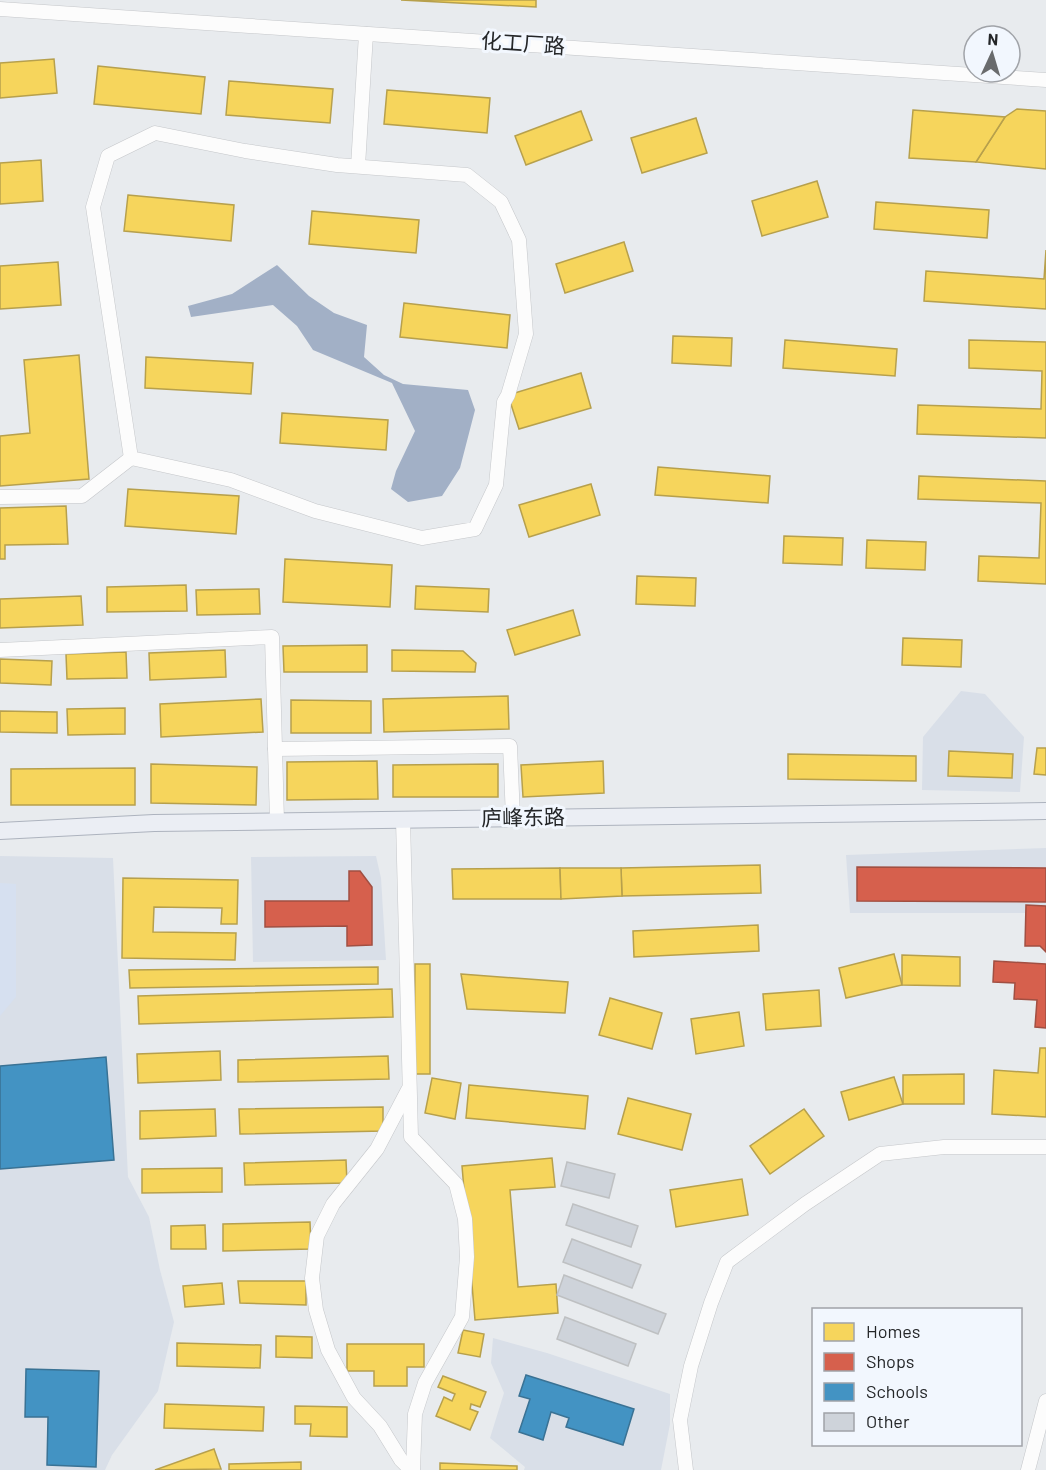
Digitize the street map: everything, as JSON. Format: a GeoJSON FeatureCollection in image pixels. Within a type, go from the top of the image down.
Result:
{"type":"FeatureCollection","features":[{"type":"Feature","properties":{"kind":"main road","name":"庐峰东路"},"geometry":{"type":"LineString","coordinates":[[0,831],[154,823],[1046,811]]}},
{"type":"Feature","properties":{"kind":"street","name":"化工厂路"},"geometry":{"type":"LineString","coordinates":[[0,9],[1046,80]]}},
{"type":"Feature","properties":{"kind":"street"},"geometry":{"type":"LineString","coordinates":[[358,166],[366,34]]}},
{"type":"Feature","properties":{"kind":"street"},"geometry":{"type":"LineString","coordinates":[[155,133],[245,152],[358,166],[467,175],[501,202],[519,240],[526,334],[504,402],[496,485],[474,529],[422,538],[315,511],[231,480],[131,458],[93,207],[108,156],[155,133]]}},
{"type":"Feature","properties":{"kind":"street"},"geometry":{"type":"LineString","coordinates":[[0,497],[82,496],[131,458]]}},
{"type":"Feature","properties":{"kind":"street"},"geometry":{"type":"LineString","coordinates":[[0,650],[272,637],[277,821]]}},
{"type":"Feature","properties":{"kind":"street"},"geometry":{"type":"LineString","coordinates":[[275,749],[510,746],[513,818]]}},
{"type":"Feature","properties":{"kind":"street"},"geometry":{"type":"LineString","coordinates":[[403,820],[411,1137],[456,1184],[465,1219],[467,1257],[462,1317],[425,1383],[415,1414],[412,1470]]}},
{"type":"Feature","properties":{"kind":"street"},"geometry":{"type":"LineString","coordinates":[[409,1088],[377,1149],[333,1204],[317,1236],[312,1278],[316,1310],[328,1350],[354,1398],[380,1426],[401,1460],[412,1470]]}},
{"type":"Feature","properties":{"kind":"street"},"geometry":{"type":"LineString","coordinates":[[686,1470],[680,1420],[691,1366],[711,1303],[728,1262],[805,1204],[880,1154],[944,1148],[1046,1147]]}},
{"type":"Feature","properties":{"kind":"street"},"geometry":{"type":"LineString","coordinates":[[1028,1470],[1046,1401]]}},
{"type":"Feature","properties":{"kind":"shaded area"},"geometry":{"type":"Polygon","coordinates":[[[277,265],[309,296],[334,313],[367,325],[364,357],[384,375],[403,384],[468,390],[475,410],[460,468],[442,496],[408,502],[391,489],[396,471],[415,431],[392,383],[313,350],[297,326],[273,305],[191,317],[188,306],[232,294],[277,265]]]}},
{"type":"Feature","properties":{"kind":"shaded area"},"geometry":{"type":"Polygon","coordinates":[[[961,691],[985,694],[1024,737],[1020,792],[922,790],[923,737],[961,691]]]}},
{"type":"Feature","properties":{"kind":"shaded area"},"geometry":{"type":"Polygon","coordinates":[[[1046,848],[1046,913],[850,913],[846,855],[1046,848]]]}},
{"type":"Feature","properties":{"kind":"shaded area"},"geometry":{"type":"Polygon","coordinates":[[[0,856],[113,858],[128,1177],[149,1217],[174,1322],[158,1391],[112,1455],[105,1470],[0,1470],[0,856]]]}},
{"type":"Feature","properties":{"kind":"shaded area"},"geometry":{"type":"Polygon","coordinates":[[[376,856],[381,878],[386,960],[253,962],[251,857],[376,856]]]}},
{"type":"Feature","properties":{"kind":"shaded area"},"geometry":{"type":"Polygon","coordinates":[[[0,883],[16,884],[16,997],[0,1016],[0,883]]]}},
{"type":"Feature","properties":{"kind":"shaded area"},"geometry":{"type":"Polygon","coordinates":[[[493,1338],[547,1353],[670,1394],[670,1424],[661,1470],[524,1470],[525,1467],[490,1438],[504,1393],[491,1363],[493,1338]]]}},
{"type":"Feature","properties":{"kind":"building: Homes"},"geometry":{"type":"Polygon","coordinates":[[[401,0],[536,0],[536,7],[401,0]]]}},
{"type":"Feature","properties":{"kind":"building: Homes"},"geometry":{"type":"Polygon","coordinates":[[[54,59],[57,93],[0,98],[0,63],[54,59]]]}},
{"type":"Feature","properties":{"kind":"building: Homes"},"geometry":{"type":"Polygon","coordinates":[[[98,66],[205,77],[201,114],[94,104],[98,66]]]}},
{"type":"Feature","properties":{"kind":"building: Homes"},"geometry":{"type":"Polygon","coordinates":[[[229,81],[333,89],[330,123],[226,115],[229,81]]]}},
{"type":"Feature","properties":{"kind":"building: Homes"},"geometry":{"type":"Polygon","coordinates":[[[387,90],[490,98],[487,133],[384,124],[387,90]]]}},
{"type":"Feature","properties":{"kind":"building: Homes"},"geometry":{"type":"Polygon","coordinates":[[[1017,109],[1046,111],[1046,169],[976,162],[1005,117],[1017,109]]]}},
{"type":"Feature","properties":{"kind":"building: Homes"},"geometry":{"type":"Polygon","coordinates":[[[913,110],[1005,117],[976,162],[909,158],[913,110]]]}},
{"type":"Feature","properties":{"kind":"building: Homes"},"geometry":{"type":"Polygon","coordinates":[[[581,111],[592,140],[526,165],[515,136],[581,111]]]}},
{"type":"Feature","properties":{"kind":"building: Homes"},"geometry":{"type":"Polygon","coordinates":[[[696,118],[707,153],[642,173],[631,138],[696,118]]]}},
{"type":"Feature","properties":{"kind":"building: Homes"},"geometry":{"type":"Polygon","coordinates":[[[41,160],[43,201],[0,204],[0,163],[41,160]]]}},
{"type":"Feature","properties":{"kind":"building: Homes"},"geometry":{"type":"Polygon","coordinates":[[[817,181],[828,217],[762,236],[752,201],[817,181]]]}},
{"type":"Feature","properties":{"kind":"building: Homes"},"geometry":{"type":"Polygon","coordinates":[[[128,195],[234,205],[231,241],[124,231],[128,195]]]}},
{"type":"Feature","properties":{"kind":"building: Homes"},"geometry":{"type":"Polygon","coordinates":[[[876,202],[989,210],[987,238],[874,229],[876,202]]]}},
{"type":"Feature","properties":{"kind":"building: Homes"},"geometry":{"type":"Polygon","coordinates":[[[312,211],[419,220],[416,253],[309,244],[312,211]]]}},
{"type":"Feature","properties":{"kind":"building: Homes"},"geometry":{"type":"Polygon","coordinates":[[[624,242],[633,271],[565,293],[556,264],[624,242]]]}},
{"type":"Feature","properties":{"kind":"building: Homes"},"geometry":{"type":"Polygon","coordinates":[[[1046,250],[1046,309],[924,301],[926,271],[1044,279],[1046,250]]]}},
{"type":"Feature","properties":{"kind":"building: Homes"},"geometry":{"type":"Polygon","coordinates":[[[58,262],[61,305],[0,309],[0,266],[58,262]]]}},
{"type":"Feature","properties":{"kind":"building: Homes"},"geometry":{"type":"Polygon","coordinates":[[[404,303],[510,315],[507,348],[400,337],[404,303]]]}},
{"type":"Feature","properties":{"kind":"building: Homes"},"geometry":{"type":"Polygon","coordinates":[[[673,336],[732,338],[731,366],[672,363],[673,336]]]}},
{"type":"Feature","properties":{"kind":"building: Homes"},"geometry":{"type":"Polygon","coordinates":[[[785,340],[897,349],[895,376],[783,368],[785,340]]]}},
{"type":"Feature","properties":{"kind":"building: Homes"},"geometry":{"type":"Polygon","coordinates":[[[969,340],[1046,342],[1046,438],[917,434],[918,405],[1041,409],[1042,371],[969,368],[969,340]]]}},
{"type":"Feature","properties":{"kind":"building: Homes"},"geometry":{"type":"Polygon","coordinates":[[[79,355],[89,479],[0,486],[0,436],[30,433],[24,360],[79,355]]]}},
{"type":"Feature","properties":{"kind":"building: Homes"},"geometry":{"type":"Polygon","coordinates":[[[146,357],[253,363],[251,394],[145,388],[146,357]]]}},
{"type":"Feature","properties":{"kind":"building: Homes"},"geometry":{"type":"Polygon","coordinates":[[[581,373],[591,408],[519,429],[508,395],[581,373]]]}},
{"type":"Feature","properties":{"kind":"building: Homes"},"geometry":{"type":"Polygon","coordinates":[[[282,413],[388,420],[386,450],[280,443],[282,413]]]}},
{"type":"Feature","properties":{"kind":"building: Homes"},"geometry":{"type":"Polygon","coordinates":[[[658,467],[770,476],[768,503],[655,495],[658,467]]]}},
{"type":"Feature","properties":{"kind":"building: Homes"},"geometry":{"type":"Polygon","coordinates":[[[919,476],[1046,481],[1046,584],[978,581],[979,556],[1039,558],[1041,503],[918,499],[919,476]]]}},
{"type":"Feature","properties":{"kind":"building: Homes"},"geometry":{"type":"Polygon","coordinates":[[[591,484],[600,515],[529,537],[519,505],[591,484]]]}},
{"type":"Feature","properties":{"kind":"building: Homes"},"geometry":{"type":"Polygon","coordinates":[[[128,489],[239,496],[236,534],[125,526],[128,489]]]}},
{"type":"Feature","properties":{"kind":"building: Homes"},"geometry":{"type":"Polygon","coordinates":[[[66,506],[68,544],[5,545],[5,559],[0,559],[0,508],[66,506]]]}},
{"type":"Feature","properties":{"kind":"building: Homes"},"geometry":{"type":"Polygon","coordinates":[[[784,536],[843,538],[842,565],[783,563],[784,536]]]}},
{"type":"Feature","properties":{"kind":"building: Homes"},"geometry":{"type":"Polygon","coordinates":[[[867,540],[926,542],[925,570],[866,568],[867,540]]]}},
{"type":"Feature","properties":{"kind":"building: Homes"},"geometry":{"type":"Polygon","coordinates":[[[285,559],[392,565],[390,607],[283,602],[285,559]]]}},
{"type":"Feature","properties":{"kind":"building: Homes"},"geometry":{"type":"Polygon","coordinates":[[[637,576],[696,578],[695,606],[636,604],[637,576]]]}},
{"type":"Feature","properties":{"kind":"building: Homes"},"geometry":{"type":"Polygon","coordinates":[[[186,585],[187,611],[107,612],[107,587],[186,585]]]}},
{"type":"Feature","properties":{"kind":"building: Homes"},"geometry":{"type":"Polygon","coordinates":[[[416,586],[489,589],[488,612],[415,609],[416,586]]]}},
{"type":"Feature","properties":{"kind":"building: Homes"},"geometry":{"type":"Polygon","coordinates":[[[259,589],[260,614],[197,615],[196,590],[259,589]]]}},
{"type":"Feature","properties":{"kind":"building: Homes"},"geometry":{"type":"Polygon","coordinates":[[[81,596],[83,625],[0,628],[0,599],[81,596]]]}},
{"type":"Feature","properties":{"kind":"building: Homes"},"geometry":{"type":"Polygon","coordinates":[[[573,610],[580,635],[515,655],[507,630],[573,610]]]}},
{"type":"Feature","properties":{"kind":"building: Homes"},"geometry":{"type":"Polygon","coordinates":[[[903,638],[962,640],[961,667],[902,665],[903,638]]]}},
{"type":"Feature","properties":{"kind":"building: Homes"},"geometry":{"type":"Polygon","coordinates":[[[367,645],[367,672],[284,672],[283,646],[367,645]]]}},
{"type":"Feature","properties":{"kind":"building: Homes"},"geometry":{"type":"Polygon","coordinates":[[[225,650],[226,677],[150,680],[149,653],[225,650]]]}},
{"type":"Feature","properties":{"kind":"building: Homes"},"geometry":{"type":"Polygon","coordinates":[[[392,650],[463,651],[476,663],[475,672],[392,671],[392,650]]]}},
{"type":"Feature","properties":{"kind":"building: Homes"},"geometry":{"type":"Polygon","coordinates":[[[126,652],[127,678],[67,679],[66,654],[126,652]]]}},
{"type":"Feature","properties":{"kind":"building: Homes"},"geometry":{"type":"Polygon","coordinates":[[[0,659],[52,661],[51,685],[0,683],[0,659]]]}},
{"type":"Feature","properties":{"kind":"building: Homes"},"geometry":{"type":"Polygon","coordinates":[[[508,696],[509,729],[384,732],[383,699],[508,696]]]}},
{"type":"Feature","properties":{"kind":"building: Homes"},"geometry":{"type":"Polygon","coordinates":[[[261,699],[263,732],[161,737],[160,704],[261,699]]]}},
{"type":"Feature","properties":{"kind":"building: Homes"},"geometry":{"type":"Polygon","coordinates":[[[291,700],[371,701],[371,733],[291,733],[291,700]]]}},
{"type":"Feature","properties":{"kind":"building: Homes"},"geometry":{"type":"Polygon","coordinates":[[[125,708],[125,734],[68,735],[67,709],[125,708]]]}},
{"type":"Feature","properties":{"kind":"building: Homes"},"geometry":{"type":"Polygon","coordinates":[[[0,711],[57,712],[57,733],[0,732],[0,711]]]}},
{"type":"Feature","properties":{"kind":"building: Homes"},"geometry":{"type":"Polygon","coordinates":[[[1037,748],[1046,748],[1046,775],[1034,774],[1037,748]]]}},
{"type":"Feature","properties":{"kind":"building: Homes"},"geometry":{"type":"Polygon","coordinates":[[[949,751],[1013,754],[1012,778],[948,776],[949,751]]]}},
{"type":"Feature","properties":{"kind":"building: Homes"},"geometry":{"type":"Polygon","coordinates":[[[788,754],[916,756],[916,781],[788,779],[788,754]]]}},
{"type":"Feature","properties":{"kind":"building: Homes"},"geometry":{"type":"Polygon","coordinates":[[[377,761],[378,799],[287,800],[287,762],[377,761]]]}},
{"type":"Feature","properties":{"kind":"building: Homes"},"geometry":{"type":"Polygon","coordinates":[[[603,761],[604,793],[523,797],[521,765],[603,761]]]}},
{"type":"Feature","properties":{"kind":"building: Homes"},"geometry":{"type":"Polygon","coordinates":[[[151,764],[257,767],[256,805],[151,803],[151,764]]]}},
{"type":"Feature","properties":{"kind":"building: Homes"},"geometry":{"type":"Polygon","coordinates":[[[498,764],[498,797],[393,797],[393,765],[498,764]]]}},
{"type":"Feature","properties":{"kind":"building: Homes"},"geometry":{"type":"Polygon","coordinates":[[[135,768],[135,805],[11,805],[11,769],[135,768]]]}},
{"type":"Feature","properties":{"kind":"building: Homes"},"geometry":{"type":"Polygon","coordinates":[[[760,865],[761,893],[622,896],[621,868],[760,865]]]}},
{"type":"Feature","properties":{"kind":"building: Homes"},"geometry":{"type":"Polygon","coordinates":[[[560,868],[561,899],[453,899],[452,869],[560,868]]]}},
{"type":"Feature","properties":{"kind":"building: Homes"},"geometry":{"type":"Polygon","coordinates":[[[560,868],[621,868],[622,896],[561,899],[560,868]]]}},
{"type":"Feature","properties":{"kind":"building: Homes"},"geometry":{"type":"Polygon","coordinates":[[[123,878],[238,880],[237,924],[221,924],[222,908],[154,907],[153,932],[236,933],[235,960],[122,958],[123,878]]]}},
{"type":"Feature","properties":{"kind":"building: Homes"},"geometry":{"type":"Polygon","coordinates":[[[758,925],[759,951],[634,957],[633,931],[758,925]]]}},
{"type":"Feature","properties":{"kind":"building: Homes"},"geometry":{"type":"Polygon","coordinates":[[[894,954],[902,985],[846,998],[839,968],[894,954]]]}},
{"type":"Feature","properties":{"kind":"building: Homes"},"geometry":{"type":"Polygon","coordinates":[[[902,955],[960,957],[960,986],[902,985],[902,955]]]}},
{"type":"Feature","properties":{"kind":"building: Homes"},"geometry":{"type":"Polygon","coordinates":[[[415,964],[430,964],[430,1074],[414,1074],[415,964]]]}},
{"type":"Feature","properties":{"kind":"building: Homes"},"geometry":{"type":"Polygon","coordinates":[[[378,967],[378,984],[130,988],[129,970],[378,967]]]}},
{"type":"Feature","properties":{"kind":"building: Homes"},"geometry":{"type":"Polygon","coordinates":[[[461,974],[568,982],[565,1013],[467,1009],[461,974]]]}},
{"type":"Feature","properties":{"kind":"building: Homes"},"geometry":{"type":"Polygon","coordinates":[[[392,989],[393,1017],[139,1024],[138,996],[392,989]]]}},
{"type":"Feature","properties":{"kind":"building: Homes"},"geometry":{"type":"Polygon","coordinates":[[[819,990],[821,1026],[766,1030],[763,994],[819,990]]]}},
{"type":"Feature","properties":{"kind":"building: Homes"},"geometry":{"type":"Polygon","coordinates":[[[610,998],[662,1013],[652,1049],[599,1035],[610,998]]]}},
{"type":"Feature","properties":{"kind":"building: Homes"},"geometry":{"type":"Polygon","coordinates":[[[739,1012],[744,1046],[696,1054],[691,1019],[739,1012]]]}},
{"type":"Feature","properties":{"kind":"building: Homes"},"geometry":{"type":"Polygon","coordinates":[[[1040,1048],[1046,1048],[1046,1117],[992,1114],[994,1070],[1038,1073],[1040,1048]]]}},
{"type":"Feature","properties":{"kind":"building: Homes"},"geometry":{"type":"Polygon","coordinates":[[[220,1051],[221,1080],[138,1083],[137,1054],[220,1051]]]}},
{"type":"Feature","properties":{"kind":"building: Homes"},"geometry":{"type":"Polygon","coordinates":[[[388,1056],[389,1079],[238,1082],[238,1060],[388,1056]]]}},
{"type":"Feature","properties":{"kind":"building: Homes"},"geometry":{"type":"Polygon","coordinates":[[[964,1074],[964,1104],[903,1104],[903,1075],[964,1074]]]}},
{"type":"Feature","properties":{"kind":"building: Homes"},"geometry":{"type":"Polygon","coordinates":[[[894,1077],[903,1104],[849,1120],[841,1092],[894,1077]]]}},
{"type":"Feature","properties":{"kind":"building: Homes"},"geometry":{"type":"Polygon","coordinates":[[[432,1078],[461,1083],[455,1119],[425,1113],[432,1078]]]}},
{"type":"Feature","properties":{"kind":"building: Homes"},"geometry":{"type":"Polygon","coordinates":[[[469,1085],[588,1096],[585,1129],[466,1118],[469,1085]]]}},
{"type":"Feature","properties":{"kind":"building: Homes"},"geometry":{"type":"Polygon","coordinates":[[[628,1098],[691,1114],[682,1150],[618,1134],[628,1098]]]}},
{"type":"Feature","properties":{"kind":"building: Homes"},"geometry":{"type":"Polygon","coordinates":[[[383,1107],[383,1131],[240,1134],[239,1109],[383,1107]]]}},
{"type":"Feature","properties":{"kind":"building: Homes"},"geometry":{"type":"Polygon","coordinates":[[[215,1109],[216,1136],[140,1139],[140,1111],[215,1109]]]}},
{"type":"Feature","properties":{"kind":"building: Homes"},"geometry":{"type":"Polygon","coordinates":[[[804,1109],[824,1136],[770,1174],[750,1146],[804,1109]]]}},
{"type":"Feature","properties":{"kind":"building: Homes"},"geometry":{"type":"Polygon","coordinates":[[[552,1158],[555,1187],[510,1190],[518,1287],[556,1284],[558,1313],[475,1320],[462,1166],[552,1158]]]}},
{"type":"Feature","properties":{"kind":"building: Homes"},"geometry":{"type":"Polygon","coordinates":[[[346,1160],[347,1183],[245,1185],[244,1163],[346,1160]]]}},
{"type":"Feature","properties":{"kind":"building: Homes"},"geometry":{"type":"Polygon","coordinates":[[[222,1168],[222,1192],[142,1193],[142,1169],[222,1168]]]}},
{"type":"Feature","properties":{"kind":"building: Homes"},"geometry":{"type":"Polygon","coordinates":[[[742,1179],[748,1215],[676,1227],[670,1190],[742,1179]]]}},
{"type":"Feature","properties":{"kind":"building: Homes"},"geometry":{"type":"Polygon","coordinates":[[[310,1222],[311,1249],[223,1251],[223,1224],[310,1222]]]}},
{"type":"Feature","properties":{"kind":"building: Homes"},"geometry":{"type":"Polygon","coordinates":[[[205,1225],[206,1249],[171,1249],[171,1226],[205,1225]]]}},
{"type":"Feature","properties":{"kind":"building: Homes"},"geometry":{"type":"Polygon","coordinates":[[[238,1281],[306,1281],[306,1305],[240,1303],[238,1281]]]}},
{"type":"Feature","properties":{"kind":"building: Homes"},"geometry":{"type":"Polygon","coordinates":[[[222,1283],[224,1304],[185,1307],[183,1286],[222,1283]]]}},
{"type":"Feature","properties":{"kind":"building: Homes"},"geometry":{"type":"Polygon","coordinates":[[[463,1330],[484,1334],[480,1357],[458,1353],[463,1330]]]}},
{"type":"Feature","properties":{"kind":"building: Homes"},"geometry":{"type":"Polygon","coordinates":[[[276,1336],[312,1337],[312,1358],[276,1357],[276,1336]]]}},
{"type":"Feature","properties":{"kind":"building: Homes"},"geometry":{"type":"Polygon","coordinates":[[[177,1343],[261,1345],[260,1368],[177,1366],[177,1343]]]}},
{"type":"Feature","properties":{"kind":"building: Homes"},"geometry":{"type":"Polygon","coordinates":[[[347,1344],[424,1344],[424,1367],[407,1367],[407,1386],[374,1386],[374,1371],[347,1371],[347,1344]]]}},
{"type":"Feature","properties":{"kind":"building: Homes"},"geometry":{"type":"Polygon","coordinates":[[[443,1376],[486,1392],[480,1407],[471,1404],[470,1409],[478,1412],[470,1430],[436,1416],[444,1397],[452,1401],[455,1394],[438,1387],[443,1376]]]}},
{"type":"Feature","properties":{"kind":"building: Homes"},"geometry":{"type":"Polygon","coordinates":[[[165,1404],[264,1407],[263,1431],[164,1428],[165,1404]]]}},
{"type":"Feature","properties":{"kind":"building: Homes"},"geometry":{"type":"Polygon","coordinates":[[[295,1406],[347,1407],[347,1437],[310,1436],[311,1424],[295,1424],[295,1406]]]}},
{"type":"Feature","properties":{"kind":"building: Homes"},"geometry":{"type":"Polygon","coordinates":[[[214,1449],[221,1469],[155,1470],[214,1449]]]}},
{"type":"Feature","properties":{"kind":"building: Homes"},"geometry":{"type":"Polygon","coordinates":[[[301,1462],[301,1470],[229,1470],[229,1464],[301,1462]]]}},
{"type":"Feature","properties":{"kind":"building: Homes"},"geometry":{"type":"Polygon","coordinates":[[[440,1463],[517,1466],[517,1470],[440,1470],[440,1463]]]}},
{"type":"Feature","properties":{"kind":"building: Shops"},"geometry":{"type":"Polygon","coordinates":[[[857,867],[1046,868],[1046,902],[857,901],[857,867]]]}},
{"type":"Feature","properties":{"kind":"building: Shops"},"geometry":{"type":"Polygon","coordinates":[[[349,871],[360,871],[372,887],[372,945],[347,946],[347,926],[265,927],[265,901],[349,901],[349,871]]]}},
{"type":"Feature","properties":{"kind":"building: Shops"},"geometry":{"type":"Polygon","coordinates":[[[1026,905],[1046,906],[1046,952],[1040,946],[1025,946],[1026,905]]]}},
{"type":"Feature","properties":{"kind":"building: Shops"},"geometry":{"type":"Polygon","coordinates":[[[994,961],[1046,964],[1046,1028],[1035,1027],[1037,1000],[1014,999],[1015,983],[993,982],[994,961]]]}},
{"type":"Feature","properties":{"kind":"building: Schools"},"geometry":{"type":"Polygon","coordinates":[[[106,1057],[114,1160],[0,1169],[0,1066],[106,1057]]]}},
{"type":"Feature","properties":{"kind":"building: Schools"},"geometry":{"type":"Polygon","coordinates":[[[26,1369],[99,1371],[96,1467],[47,1465],[48,1417],[25,1417],[26,1369]]]}},
{"type":"Feature","properties":{"kind":"building: Schools"},"geometry":{"type":"Polygon","coordinates":[[[526,1375],[634,1409],[623,1445],[566,1427],[569,1418],[551,1412],[543,1440],[519,1432],[530,1399],[519,1396],[526,1375]]]}},
{"type":"Feature","properties":{"kind":"building: Other"},"geometry":{"type":"Polygon","coordinates":[[[567,1162],[615,1174],[609,1198],[561,1186],[567,1162]]]}},
{"type":"Feature","properties":{"kind":"building: Other"},"geometry":{"type":"Polygon","coordinates":[[[573,1204],[638,1226],[631,1247],[566,1225],[573,1204]]]}},
{"type":"Feature","properties":{"kind":"building: Other"},"geometry":{"type":"Polygon","coordinates":[[[572,1239],[641,1265],[632,1288],[563,1262],[572,1239]]]}},
{"type":"Feature","properties":{"kind":"building: Other"},"geometry":{"type":"Polygon","coordinates":[[[564,1275],[666,1314],[658,1334],[557,1295],[564,1275]]]}},
{"type":"Feature","properties":{"kind":"building: Other"},"geometry":{"type":"Polygon","coordinates":[[[565,1317],[636,1344],[628,1366],[557,1339],[565,1317]]]}}]}
